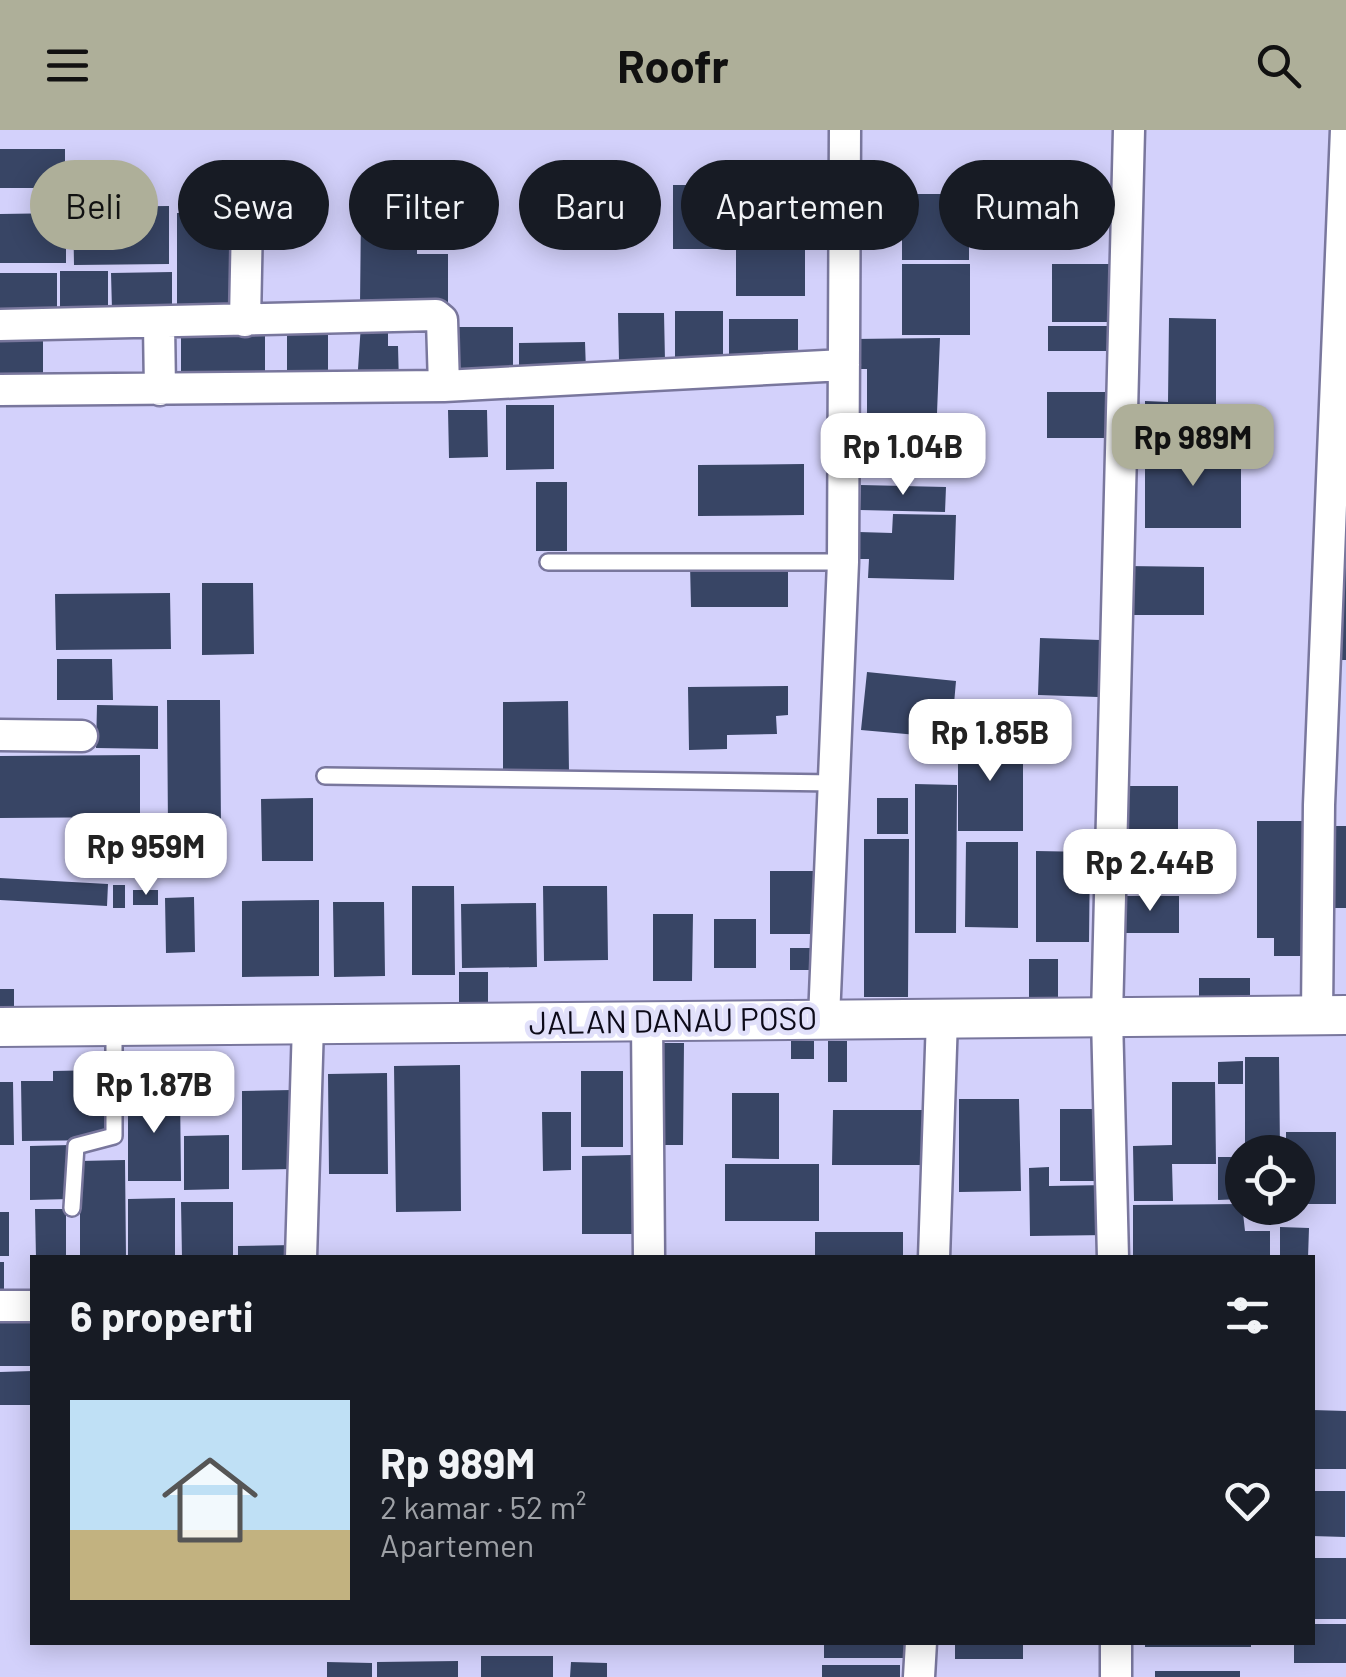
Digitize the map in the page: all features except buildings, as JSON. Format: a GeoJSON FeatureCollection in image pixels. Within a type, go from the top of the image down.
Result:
{"type":"FeatureCollection","features":[{"type":"Feature","properties":{"kind":"street"},"geometry":{"type":"LineString","coordinates":[[824,1019],[843,562],[845,130]]}},
{"type":"Feature","properties":{"kind":"street"},"geometry":{"type":"LineString","coordinates":[[1113,1255],[1107,1017],[1130,130]]}},
{"type":"Feature","properties":{"kind":"street"},"geometry":{"type":"LineString","coordinates":[[1332,1015],[1319,805],[1346,130]]}},
{"type":"Feature","properties":{"kind":"street"},"geometry":{"type":"LineString","coordinates":[[246,321],[247,250]]}},
{"type":"Feature","properties":{"kind":"street"},"geometry":{"type":"LineString","coordinates":[[0,325],[436,316],[442,320],[444,334],[444,386]]}},
{"type":"Feature","properties":{"kind":"street"},"geometry":{"type":"LineString","coordinates":[[159,324],[160,390]]}},
{"type":"Feature","properties":{"kind":"street"},"geometry":{"type":"LineString","coordinates":[[0,390],[444,386],[844,364]]}},
{"type":"Feature","properties":{"kind":"street"},"geometry":{"type":"LineString","coordinates":[[0,735],[82,736]]}},
{"type":"Feature","properties":{"kind":"street","name":"JALAN DANAU POSO"},"geometry":{"type":"LineString","coordinates":[[0,1026],[1332,1015]]}},
{"type":"Feature","properties":{"kind":"street"},"geometry":{"type":"LineString","coordinates":[[934,1255],[942,1018]]}},
{"type":"Feature","properties":{"kind":"street"},"geometry":{"type":"LineString","coordinates":[[647,1021],[648,1255]]}},
{"type":"Feature","properties":{"kind":"street"},"geometry":{"type":"LineString","coordinates":[[301,1255],[308,1024]]}},
{"type":"Feature","properties":{"kind":"street"},"geometry":{"type":"LineString","coordinates":[[0,1306],[30,1306]]}},
{"type":"Feature","properties":{"kind":"street"},"geometry":{"type":"LineString","coordinates":[[920,1645],[920,1677]]}},
{"type":"Feature","properties":{"kind":"street"},"geometry":{"type":"LineString","coordinates":[[1116,1645],[1116,1677]]}},
{"type":"Feature","properties":{"kind":"lane"},"geometry":{"type":"LineString","coordinates":[[548,562],[843,562]]}},
{"type":"Feature","properties":{"kind":"lane"},"geometry":{"type":"LineString","coordinates":[[324,776],[836,783]]}},
{"type":"Feature","properties":{"kind":"lane"},"geometry":{"type":"LineString","coordinates":[[72,1208],[76,1146],[114,1136],[114,1026]]}}]}
